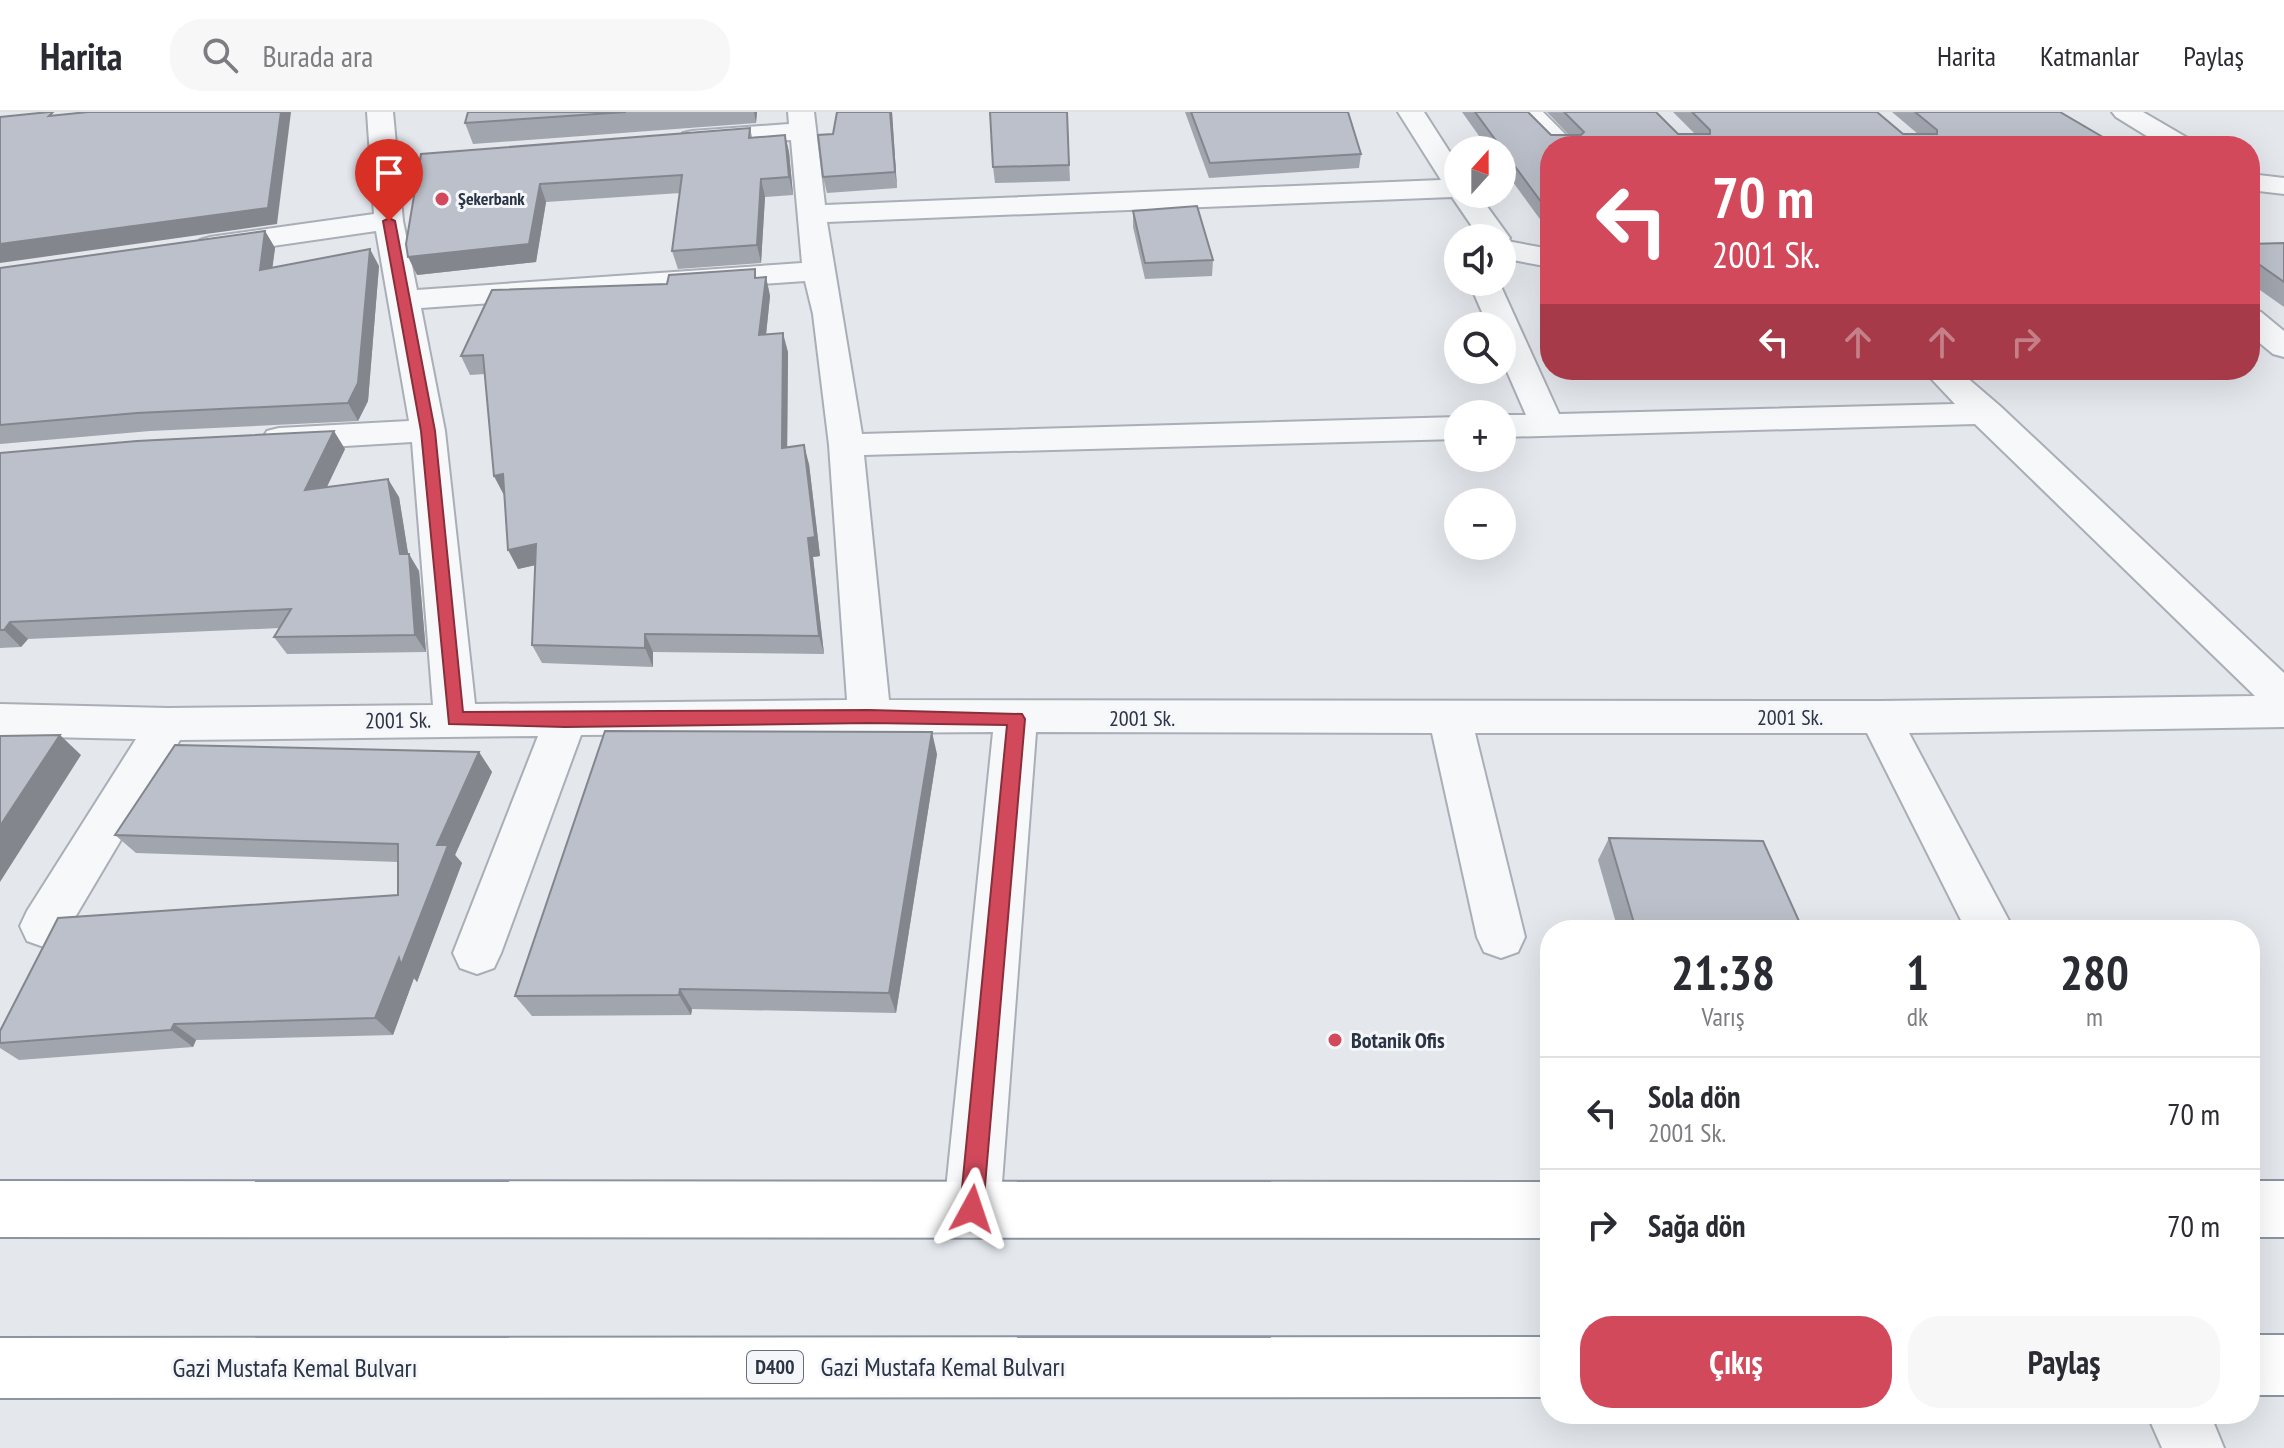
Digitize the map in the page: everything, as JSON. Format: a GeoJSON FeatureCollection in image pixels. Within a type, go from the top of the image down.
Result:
{"type":"FeatureCollection","features":[{"type":"Feature","properties":{"kind":"highway"},"geometry":{"type":"LineString","coordinates":[[0,1209],[1540,1210]]}},
{"type":"Feature","properties":{"kind":"highway"},"geometry":{"type":"LineString","coordinates":[[2260,1209],[2284,1209]]}},
{"type":"Feature","properties":{"kind":"highway"},"geometry":{"type":"LineString","coordinates":[[2260,1365],[2284,1365]]}},
{"type":"Feature","properties":{"kind":"highway","name":"Gazi Mustafa Kemal Bulvarı"},"geometry":{"type":"LineString","coordinates":[[0,1368],[1540,1367]]}},
{"type":"Feature","properties":{"kind":"street"},"geometry":{"type":"LineString","coordinates":[[380,112],[398,160],[389,221],[428,431],[455,719]]}},
{"type":"Feature","properties":{"kind":"street"},"geometry":{"type":"LineString","coordinates":[[1411,112],[1444,165]]}},
{"type":"Feature","properties":{"kind":"street"},"geometry":{"type":"LineString","coordinates":[[1528,112],[1553,136]]}},
{"type":"Feature","properties":{"kind":"street"},"geometry":{"type":"LineString","coordinates":[[2125,112],[2165,136]]}},
{"type":"Feature","properties":{"kind":"street"},"geometry":{"type":"LineString","coordinates":[[663,141],[802,122],[818,271],[829,314],[846,445],[869,716]]}},
{"type":"Feature","properties":{"kind":"street"},"geometry":{"type":"LineString","coordinates":[[2260,183],[2284,186]]}},
{"type":"Feature","properties":{"kind":"street"},"geometry":{"type":"LineString","coordinates":[[812,214],[1444,188]]}},
{"type":"Feature","properties":{"kind":"street"},"geometry":{"type":"LineString","coordinates":[[187,249],[389,221]]}},
{"type":"Feature","properties":{"kind":"street"},"geometry":{"type":"LineString","coordinates":[[1516,251],[1540,256]]}},
{"type":"Feature","properties":{"kind":"street"},"geometry":{"type":"LineString","coordinates":[[402,300],[818,271]]}},
{"type":"Feature","properties":{"kind":"street"},"geometry":{"type":"LineString","coordinates":[[1490,296],[1547,425]]}},
{"type":"Feature","properties":{"kind":"street"},"geometry":{"type":"LineString","coordinates":[[2260,327],[2284,347]]}},
{"type":"Feature","properties":{"kind":"street"},"geometry":{"type":"LineString","coordinates":[[1950,380],[2284,698]]}},
{"type":"Feature","properties":{"kind":"street"},"geometry":{"type":"LineString","coordinates":[[1516,426],[1988,413]]}},
{"type":"Feature","properties":{"kind":"street"},"geometry":{"type":"LineString","coordinates":[[846,445],[1444,428]]}},
{"type":"Feature","properties":{"kind":"street"},"geometry":{"type":"LineString","coordinates":[[243,441],[428,431]]}},
{"type":"Feature","properties":{"kind":"street","name":"2001 Sk."},"geometry":{"type":"LineString","coordinates":[[0,720],[168,724],[869,716],[1016,719],[1880,717],[2284,711]]}},
{"type":"Feature","properties":{"kind":"street"},"geometry":{"type":"LineString","coordinates":[[1450,716],[1501,937]]}},
{"type":"Feature","properties":{"kind":"street"},"geometry":{"type":"LineString","coordinates":[[1880,717],[1985,920]]}},
{"type":"Feature","properties":{"kind":"street"},"geometry":{"type":"LineString","coordinates":[[972,1209],[1016,719]]}},
{"type":"Feature","properties":{"kind":"street"},"geometry":{"type":"LineString","coordinates":[[477,953],[565,721]]}},
{"type":"Feature","properties":{"kind":"street"},"geometry":{"type":"LineString","coordinates":[[44,926],[168,724]]}},
{"type":"Feature","properties":{"kind":"street"},"geometry":{"type":"LineString","coordinates":[[2182,1424],[2193,1448]]}},
{"type":"Feature","properties":{"kind":"building"},"geometry":{"type":"Polygon","coordinates":[[[53,112],[49,116],[88,112],[281,112],[268,208],[0,244],[0,117],[53,112]]]}},
{"type":"Feature","properties":{"kind":"building"},"geometry":{"type":"Polygon","coordinates":[[[468,112],[626,112],[465,123],[468,112]]]}},
{"type":"Feature","properties":{"kind":"building"},"geometry":{"type":"Polygon","coordinates":[[[837,112],[890,112],[895,172],[823,177],[818,135],[833,134],[837,112]]]}},
{"type":"Feature","properties":{"kind":"building"},"geometry":{"type":"Polygon","coordinates":[[[990,112],[1067,112],[1069,165],[993,167],[990,112]]]}},
{"type":"Feature","properties":{"kind":"building"},"geometry":{"type":"Polygon","coordinates":[[[1191,112],[1348,112],[1361,154],[1210,163],[1191,112]]]}},
{"type":"Feature","properties":{"kind":"building"},"geometry":{"type":"Polygon","coordinates":[[[1475,112],[1528,112],[1551,135],[1581,135],[1584,132],[1564,112],[1656,112],[1678,134],[1710,134],[1710,130],[1692,112],[1877,112],[1903,134],[1937,134],[1937,130],[1915,112],[2060,112],[2101,136],[1540,136],[1540,200],[1516,168],[1516,136],[1493,136],[1475,112]]]}},
{"type":"Feature","properties":{"kind":"building"},"geometry":{"type":"Polygon","coordinates":[[[750,128],[749,138],[785,135],[789,177],[761,179],[757,245],[672,251],[682,175],[540,184],[529,244],[408,257],[406,244],[421,154],[750,128]]]}},
{"type":"Feature","properties":{"kind":"building"},"geometry":{"type":"Polygon","coordinates":[[[1197,206],[1213,260],[1145,263],[1133,211],[1197,206]]]}},
{"type":"Feature","properties":{"kind":"building"},"geometry":{"type":"Polygon","coordinates":[[[265,231],[260,270],[370,249],[358,383],[348,403],[137,413],[0,425],[0,268],[265,231]]]}},
{"type":"Feature","properties":{"kind":"building"},"geometry":{"type":"Polygon","coordinates":[[[2284,243],[2284,282],[2260,265],[2260,244],[2284,243]]]}},
{"type":"Feature","properties":{"kind":"building"},"geometry":{"type":"Polygon","coordinates":[[[755,269],[755,278],[766,277],[759,335],[783,333],[782,448],[804,445],[815,537],[808,538],[819,636],[645,634],[645,648],[532,645],[536,544],[508,550],[503,474],[494,476],[483,355],[461,356],[492,290],[667,284],[669,275],[755,269]]]}},
{"type":"Feature","properties":{"kind":"building"},"geometry":{"type":"Polygon","coordinates":[[[334,431],[305,490],[388,479],[400,554],[409,554],[415,635],[274,637],[291,609],[10,622],[4,630],[0,630],[0,453],[137,441],[334,431]]]}},
{"type":"Feature","properties":{"kind":"building"},"geometry":{"type":"Polygon","coordinates":[[[605,731],[932,732],[889,993],[680,989],[679,995],[515,996],[605,731]]]}},
{"type":"Feature","properties":{"kind":"building"},"geometry":{"type":"Polygon","coordinates":[[[60,735],[0,826],[0,736],[60,735]]]}},
{"type":"Feature","properties":{"kind":"building"},"geometry":{"type":"Polygon","coordinates":[[[175,745],[479,752],[437,845],[448,845],[401,965],[399,958],[375,1018],[174,1024],[171,1030],[0,1043],[0,1031],[58,918],[398,895],[398,844],[115,835],[175,745]]]}},
{"type":"Feature","properties":{"kind":"building"},"geometry":{"type":"Polygon","coordinates":[[[1609,838],[1763,841],[1799,920],[1633,920],[1609,838]]]}},
{"type":"Feature","properties":{"kind":"place","name":"Şekerbank"},"geometry":{"type":"Point","coordinates":[442,199]}},
{"type":"Feature","properties":{"kind":"place","name":"Botanik Ofis"},"geometry":{"type":"Point","coordinates":[1335,1040]}},
{"type":"Feature","properties":{"kind":"route"},"geometry":{"type":"LineString","coordinates":[[389,221],[428,431],[455,719],[565,721],[869,716],[1016,719],[972,1209]]}}]}
